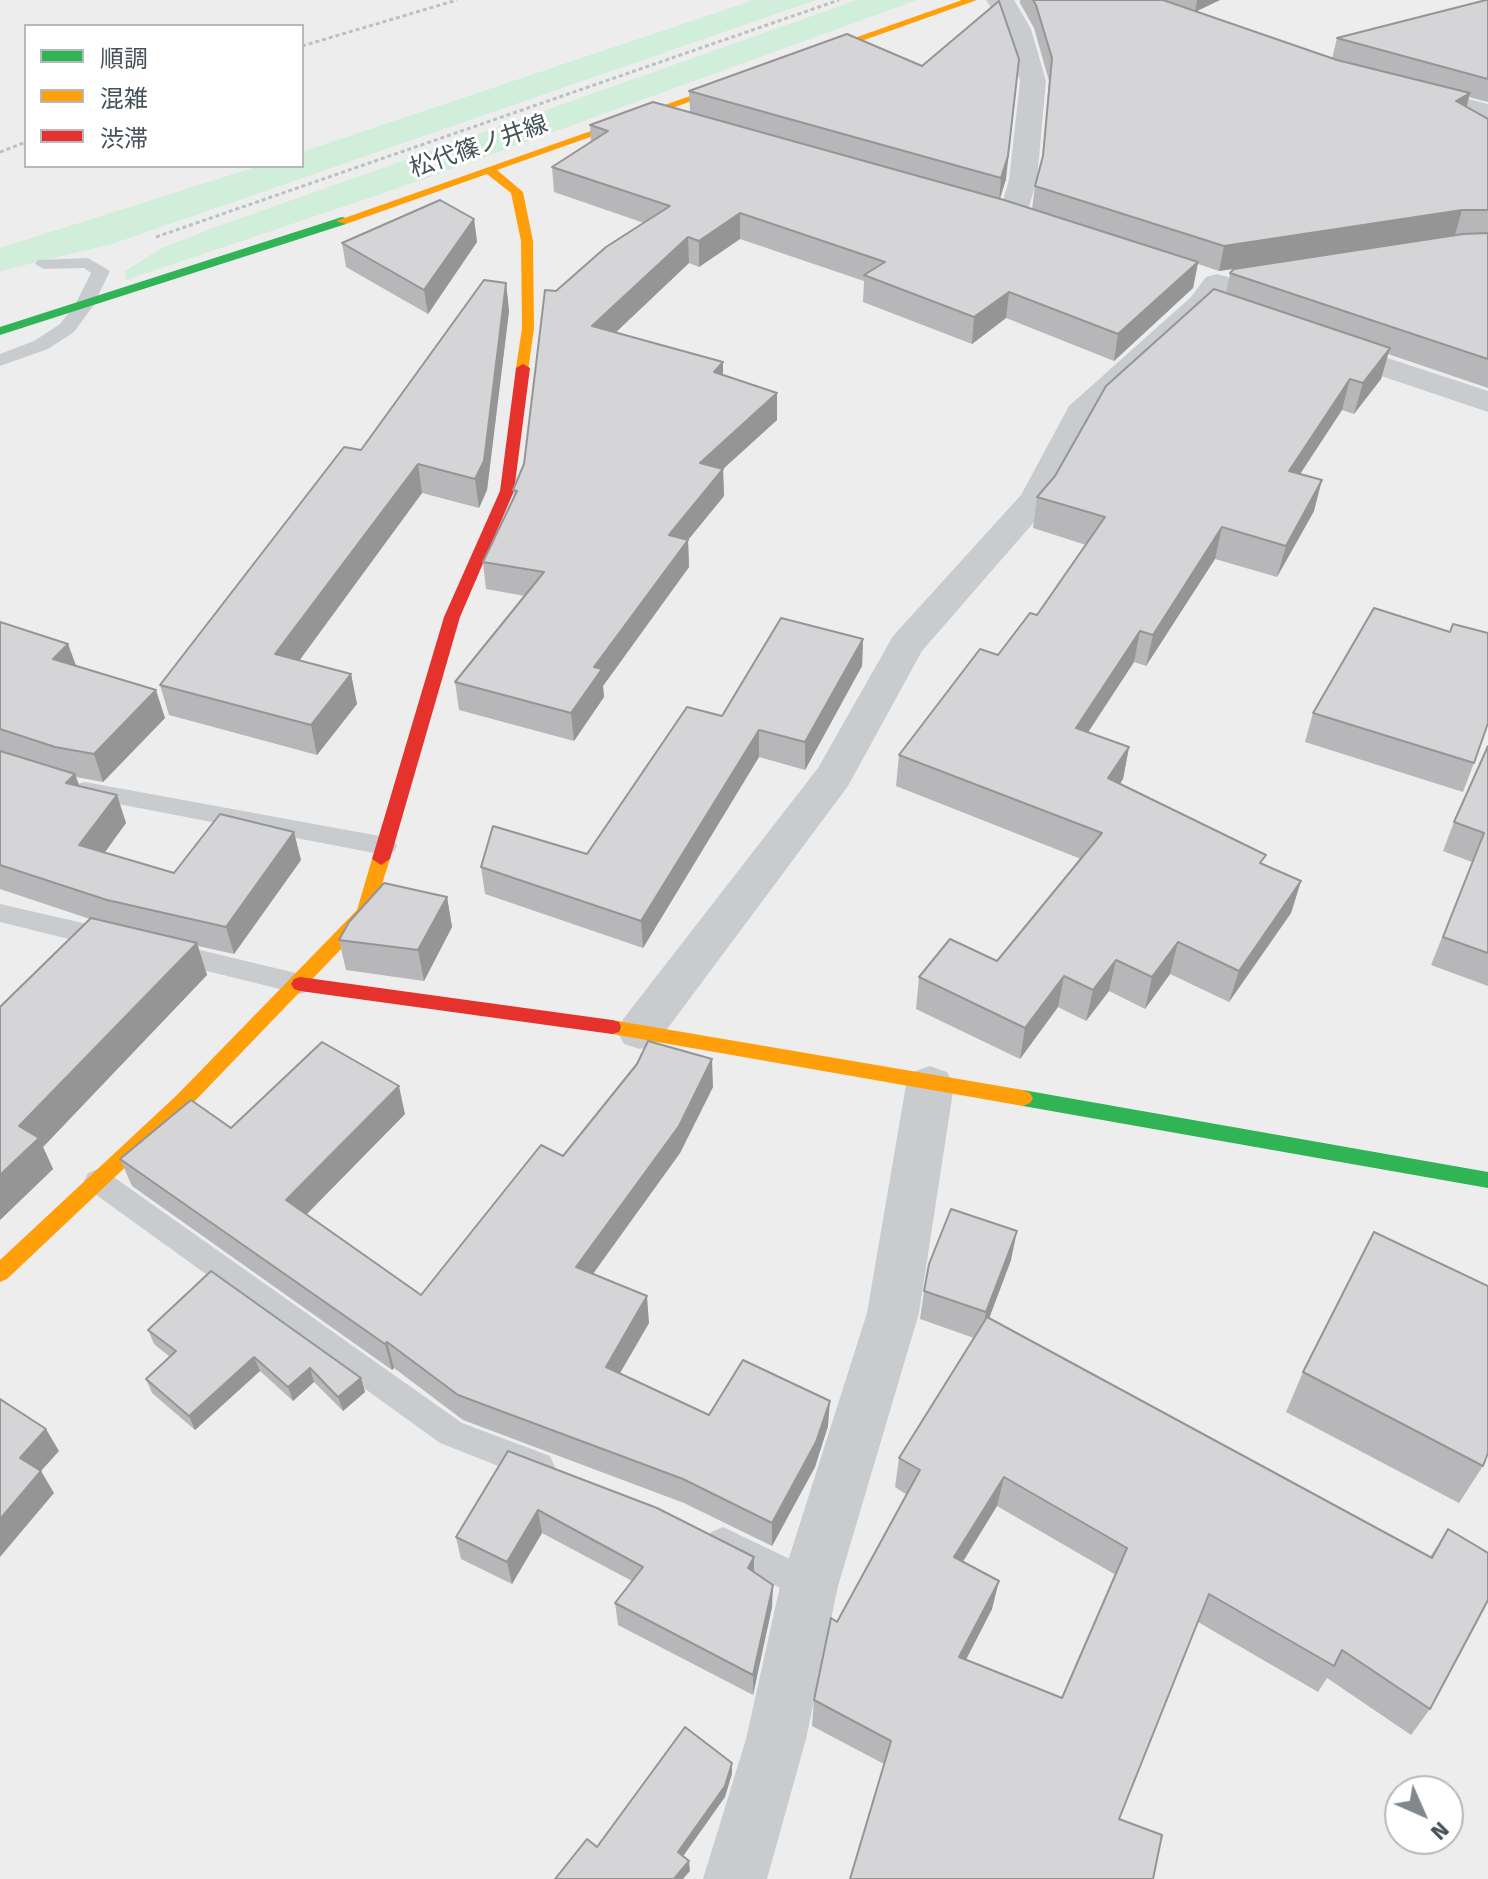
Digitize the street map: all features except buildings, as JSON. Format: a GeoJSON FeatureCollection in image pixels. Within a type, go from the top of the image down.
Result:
{"type":"FeatureCollection","features":[{"type":"Feature","properties":{"kind":"street","name":"松代篠ノ井線"},"geometry":{"type":"LineString","coordinates":[[0,331],[249,254],[972,0]]}},
{"type":"Feature","properties":{"kind":"street"},"geometry":{"type":"LineString","coordinates":[[998,0],[1005,5],[1018,29],[1033,81],[1023,180],[1012,217]]}},
{"type":"Feature","properties":{"kind":"street"},"geometry":{"type":"LineString","coordinates":[[1385,86],[1488,111]]}},
{"type":"Feature","properties":{"kind":"street"},"geometry":{"type":"LineString","coordinates":[[649,114],[694,127]]}},
{"type":"Feature","properties":{"kind":"street"},"geometry":{"type":"LineString","coordinates":[[0,1273],[300,984],[365,913],[452,617],[507,491],[528,328],[527,241],[517,192],[488,169]]}},
{"type":"Feature","properties":{"kind":"street"},"geometry":{"type":"LineString","coordinates":[[981,208],[1041,226]]}},
{"type":"Feature","properties":{"kind":"street"},"geometry":{"type":"LineString","coordinates":[[640,1031],[834,776],[906,645],[1036,499],[1081,413],[1217,291]]}},
{"type":"Feature","properties":{"kind":"street"},"geometry":{"type":"LineString","coordinates":[[1292,335],[1488,402]]}},
{"type":"Feature","properties":{"kind":"street"},"geometry":{"type":"LineString","coordinates":[[300,984],[640,1031],[930,1085],[1488,1180]]}},
{"type":"Feature","properties":{"kind":"street"},"geometry":{"type":"LineString","coordinates":[[735,1879],[776,1739],[809,1586],[893,1313],[930,1085]]}},
{"type":"Feature","properties":{"kind":"lane"},"geometry":{"type":"LineString","coordinates":[[0,360],[58,335],[84,306],[101,271],[88,263],[44,264]]}},
{"type":"Feature","properties":{"kind":"lane"},"geometry":{"type":"LineString","coordinates":[[60,786],[385,846]]}},
{"type":"Feature","properties":{"kind":"lane"},"geometry":{"type":"LineString","coordinates":[[0,913],[300,984]]}},
{"type":"Feature","properties":{"kind":"lane"},"geometry":{"type":"LineString","coordinates":[[98,1181],[451,1433],[569,1478]]}},
{"type":"Feature","properties":{"kind":"lane"},"geometry":{"type":"LineString","coordinates":[[699,1531],[809,1586]]}},
{"type":"Feature","properties":{"kind":"path"},"geometry":{"type":"LineString","coordinates":[[304,45],[457,0]]}},
{"type":"Feature","properties":{"kind":"path"},"geometry":{"type":"LineString","coordinates":[[101,271],[145,241],[839,0]]}},
{"type":"Feature","properties":{"kind":"path"},"geometry":{"type":"LineString","coordinates":[[0,152],[24,143]]}},
{"type":"Feature","properties":{"kind":"green space"},"geometry":{"type":"Polygon","coordinates":[[[754,0],[816,0],[112,244],[0,271],[0,248],[253,168],[304,168],[304,151],[754,0]]]}},
{"type":"Feature","properties":{"kind":"green space"},"geometry":{"type":"Polygon","coordinates":[[[857,0],[917,0],[413,183],[126,280],[125,271],[160,249],[213,228],[857,0]]]}},
{"type":"Feature","properties":{"kind":"traffic: fast"},"geometry":{"type":"LineString","coordinates":[[0,331],[342,221]]}},
{"type":"Feature","properties":{"kind":"traffic: fast"},"geometry":{"type":"LineString","coordinates":[[1023,1098],[1488,1180]]}},
{"type":"Feature","properties":{"kind":"traffic: slow"},"geometry":{"type":"LineString","coordinates":[[342,221],[972,0]]}},
{"type":"Feature","properties":{"kind":"traffic: slow"},"geometry":{"type":"LineString","coordinates":[[488,169],[517,192],[527,241],[528,328],[523,368]]}},
{"type":"Feature","properties":{"kind":"traffic: slow"},"geometry":{"type":"LineString","coordinates":[[0,1273],[184,1100],[365,913],[381,859]]}},
{"type":"Feature","properties":{"kind":"traffic: slow"},"geometry":{"type":"LineString","coordinates":[[612,1027],[1023,1098]]}},
{"type":"Feature","properties":{"kind":"traffic: jam"},"geometry":{"type":"LineString","coordinates":[[381,859],[452,617],[507,491],[523,368]]}},
{"type":"Feature","properties":{"kind":"traffic: jam"},"geometry":{"type":"LineString","coordinates":[[300,984],[612,1027]]}}]}
